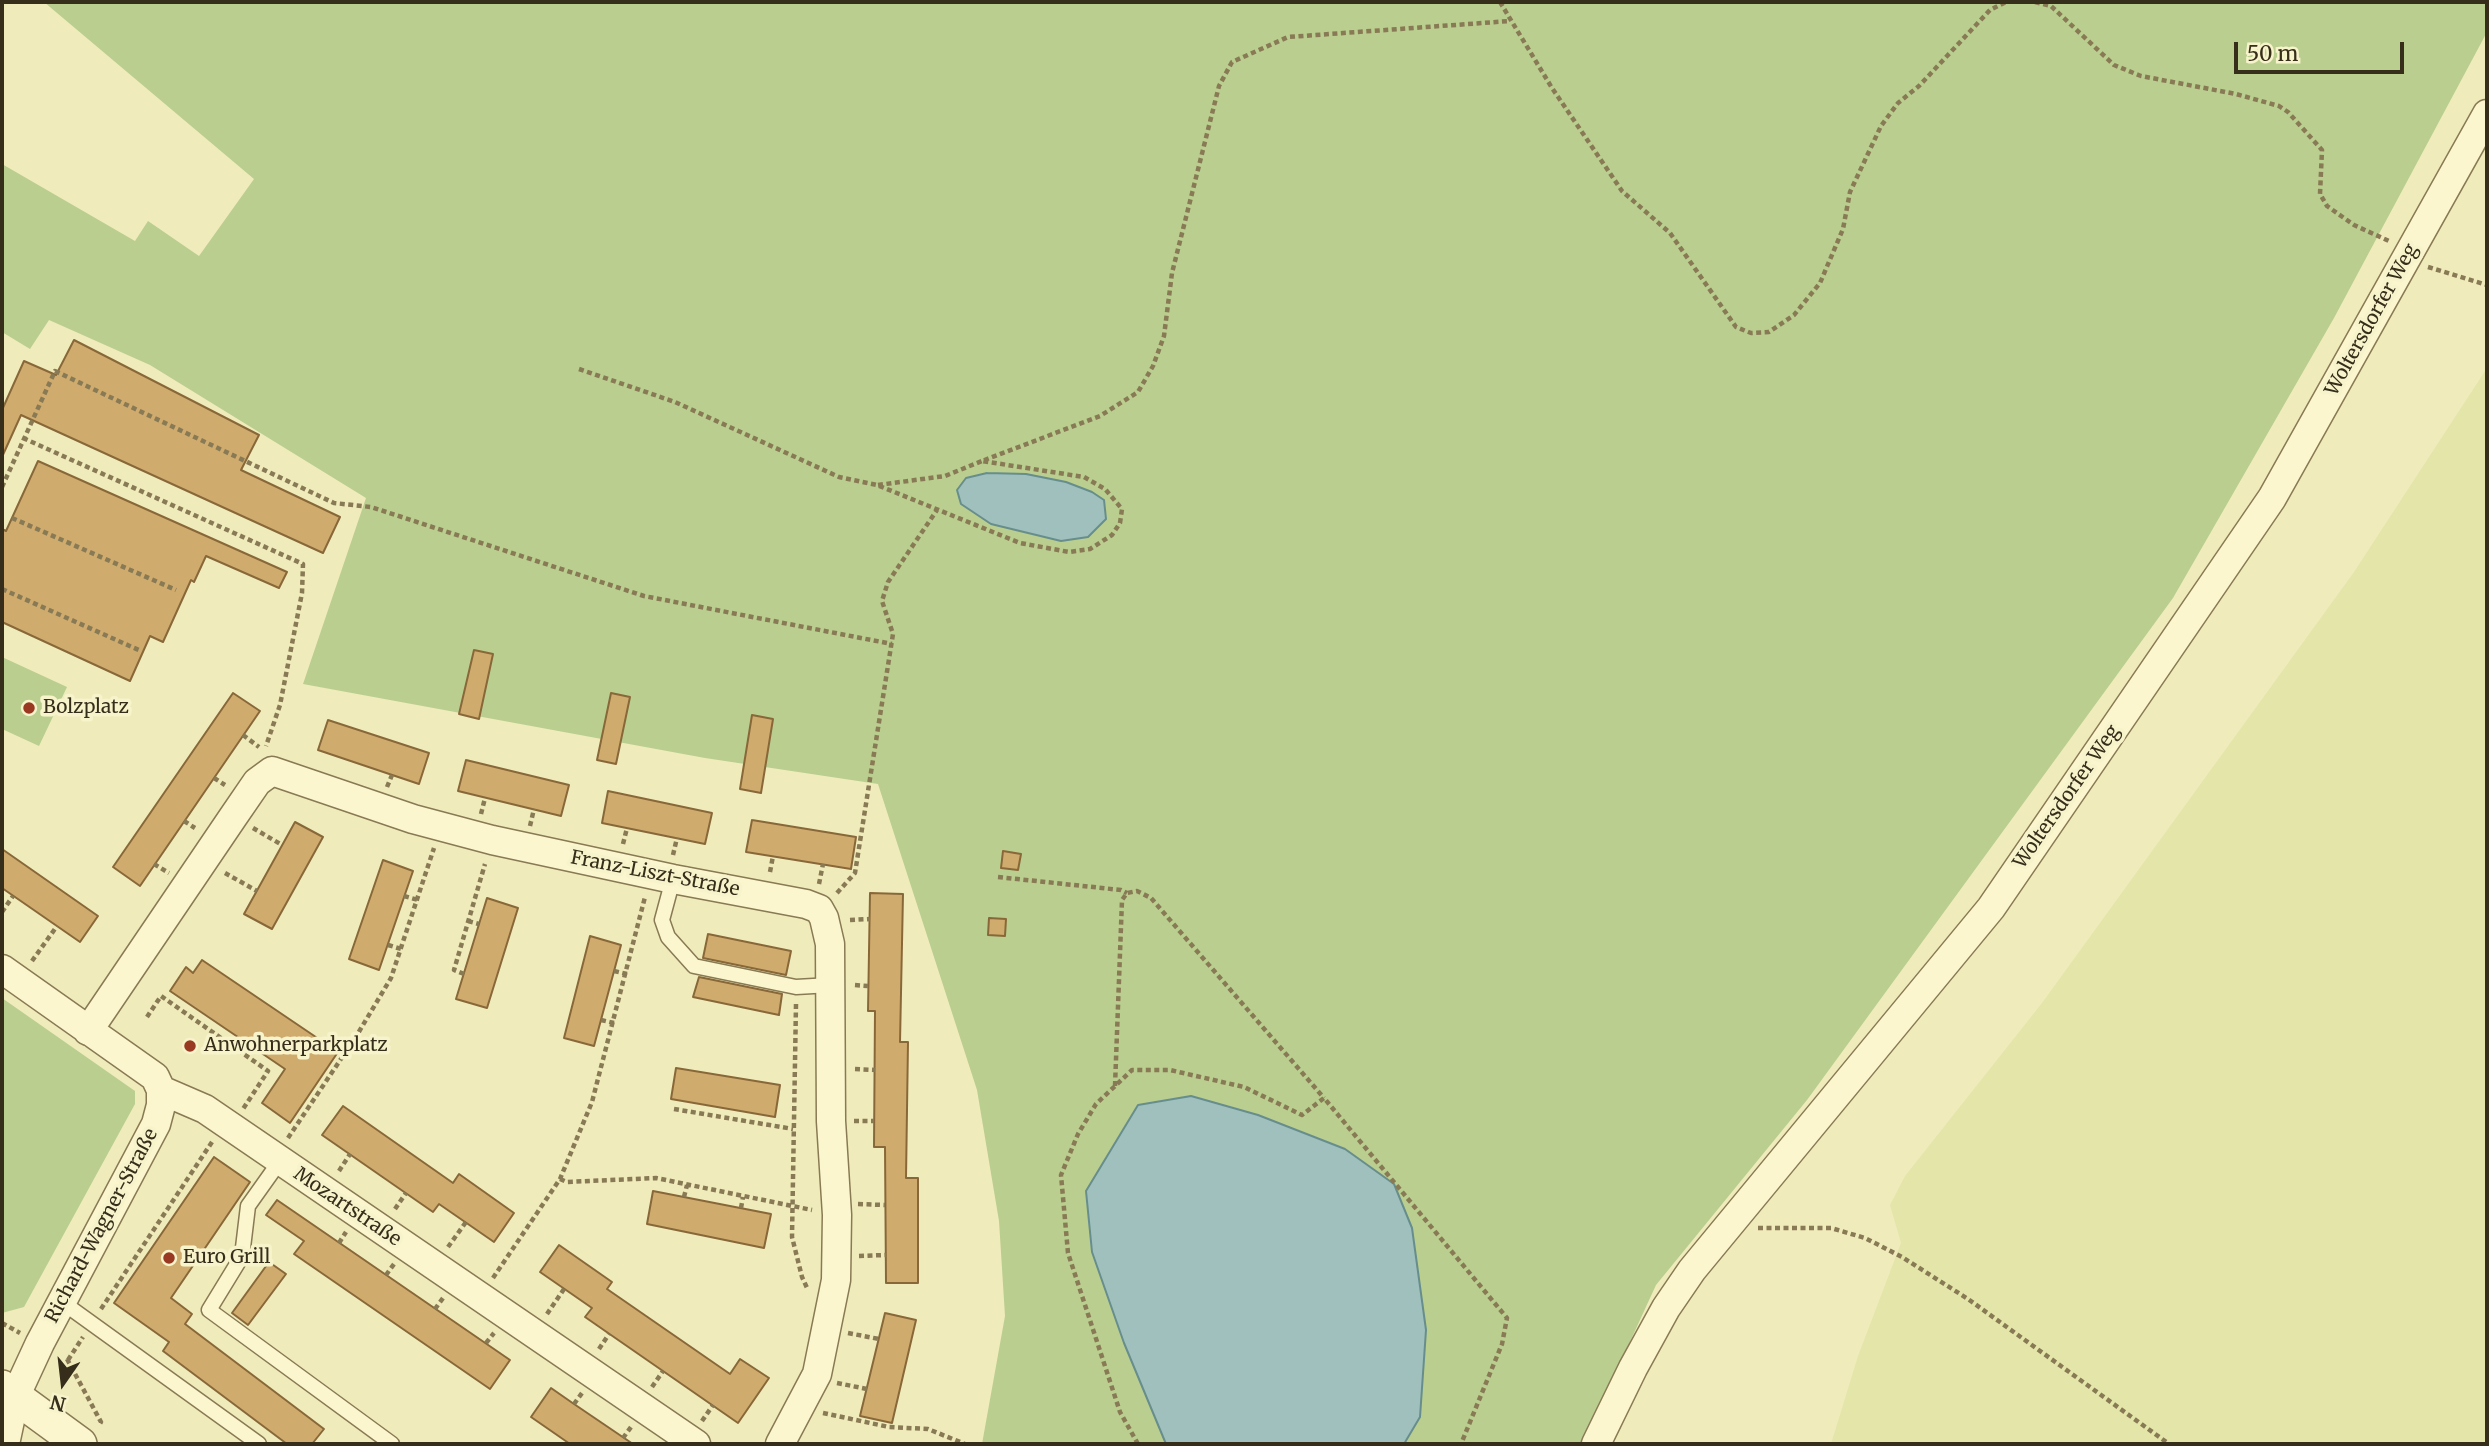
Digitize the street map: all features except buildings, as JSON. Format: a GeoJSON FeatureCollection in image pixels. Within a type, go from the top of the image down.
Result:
{"type":"FeatureCollection","features":[{"type":"Feature","properties":{"kind":"street","name":"Woltersdorfer Weg"},"geometry":{"type":"LineString","coordinates":[[1596,1444],[1666,1308],[1726,1228],[1991,908],[2272,498],[2487,114]]}},
{"type":"Feature","properties":{"kind":"street","name":"Franz-Liszt-Straße"},"geometry":{"type":"LineString","coordinates":[[88,1031],[257,782],[272,771],[441,827],[488,826],[668,866],[819,909],[831,944],[831,1121],[845,1210],[836,1280],[837,1323],[817,1374],[780,1444]]}},
{"type":"Feature","properties":{"kind":"street","name":"Mozartstraße"},"geometry":{"type":"LineString","coordinates":[[15,969],[88,1031],[155,1077],[161,1090],[231,1119],[696,1444]]}},
{"type":"Feature","properties":{"kind":"street","name":"Richard-Wagner-Straße"},"geometry":{"type":"LineString","coordinates":[[5,1444],[8,1392],[62,1302],[156,1125],[161,1105],[161,1090]]}},
{"type":"Feature","properties":{"kind":"street"},"geometry":{"type":"LineString","coordinates":[[8,1392],[80,1444]]}},
{"type":"Feature","properties":{"kind":"lane"},"geometry":{"type":"LineString","coordinates":[[668,866],[662,920],[668,937],[694,966],[796,987],[831,985]]}},
{"type":"Feature","properties":{"kind":"lane"},"geometry":{"type":"LineString","coordinates":[[281,1154],[248,1206],[242,1256],[209,1310],[392,1444]]}},
{"type":"Feature","properties":{"kind":"lane"},"geometry":{"type":"LineString","coordinates":[[62,1302],[259,1444]]}},
{"type":"Feature","properties":{"kind":"path"},"geometry":{"type":"LineString","coordinates":[[1500,2],[1622,191],[1670,233],[1736,327],[1751,333],[1769,332],[1794,315],[1820,284],[1843,229],[1850,192],[1881,127],[1898,103],[1919,86],[1990,10],[2007,2]]}},
{"type":"Feature","properties":{"kind":"path"},"geometry":{"type":"LineString","coordinates":[[2035,2],[2051,6],[2113,65],[2141,76],[2236,94],[2279,106],[2288,112],[2322,150],[2320,194],[2327,205],[2354,225],[2394,244],[2408,257],[2436,271],[2487,285]]}},
{"type":"Feature","properties":{"kind":"path"},"geometry":{"type":"LineString","coordinates":[[877,485],[945,476],[1088,421],[1138,392],[1153,366],[1164,335],[1172,273],[1219,86],[1232,62],[1288,37],[1510,21]]}},
{"type":"Feature","properties":{"kind":"path"},"geometry":{"type":"LineString","coordinates":[[579,369],[675,402],[839,477],[877,485],[1020,542],[1069,552],[1090,550],[1112,535],[1121,523],[1122,509],[1114,497],[1084,477],[982,460]]}},
{"type":"Feature","properties":{"kind":"path"},"geometry":{"type":"LineString","coordinates":[[2,487],[55,371],[334,503],[371,507],[645,596],[892,644]]}},
{"type":"Feature","properties":{"kind":"path"},"geometry":{"type":"LineString","coordinates":[[23,438],[303,564],[302,593],[280,705],[266,746]]}},
{"type":"Feature","properties":{"kind":"path"},"geometry":{"type":"LineString","coordinates":[[837,893],[855,873],[892,644],[893,634],[882,601],[888,582],[937,510]]}},
{"type":"Feature","properties":{"kind":"path"},"geometry":{"type":"LineString","coordinates":[[12,518],[176,590]]}},
{"type":"Feature","properties":{"kind":"path"},"geometry":{"type":"LineString","coordinates":[[2,589],[141,651]]}},
{"type":"Feature","properties":{"kind":"path"},"geometry":{"type":"LineString","coordinates":[[243,735],[259,747],[266,746],[277,751]]}},
{"type":"Feature","properties":{"kind":"path"},"geometry":{"type":"LineString","coordinates":[[252,758],[259,747]]}},
{"type":"Feature","properties":{"kind":"path"},"geometry":{"type":"LineString","coordinates":[[374,787],[386,791]]}},
{"type":"Feature","properties":{"kind":"path"},"geometry":{"type":"LineString","coordinates":[[464,974],[454,970],[468,921],[488,826],[485,797]]}},
{"type":"Feature","properties":{"kind":"path"},"geometry":{"type":"LineString","coordinates":[[529,828],[534,809]]}},
{"type":"Feature","properties":{"kind":"path"},"geometry":{"type":"LineString","coordinates":[[470,815],[488,826]]}},
{"type":"Feature","properties":{"kind":"path"},"geometry":{"type":"LineString","coordinates":[[233,817],[282,845]]}},
{"type":"Feature","properties":{"kind":"path"},"geometry":{"type":"LineString","coordinates":[[517,826],[542,831]]}},
{"type":"Feature","properties":{"kind":"path"},"geometry":{"type":"LineString","coordinates":[[281,1154],[391,978],[441,827]]}},
{"type":"Feature","properties":{"kind":"path"},"geometry":{"type":"LineString","coordinates":[[622,848],[627,828]]}},
{"type":"Feature","properties":{"kind":"path"},"geometry":{"type":"LineString","coordinates":[[486,1287],[560,1179],[592,1102],[627,974],[677,838]]}},
{"type":"Feature","properties":{"kind":"path"},"geometry":{"type":"LineString","coordinates":[[769,878],[773,856]]}},
{"type":"Feature","properties":{"kind":"path"},"geometry":{"type":"LineString","coordinates":[[202,860],[257,891]]}},
{"type":"Feature","properties":{"kind":"path"},"geometry":{"type":"LineString","coordinates":[[154,864],[172,875]]}},
{"type":"Feature","properties":{"kind":"path"},"geometry":{"type":"LineString","coordinates":[[818,888],[822,864]]}},
{"type":"Feature","properties":{"kind":"path"},"geometry":{"type":"LineString","coordinates":[[998,877],[1121,890],[1127,893],[1137,891],[1151,898],[1324,1098],[1507,1318],[1502,1344],[1461,1444]]}},
{"type":"Feature","properties":{"kind":"path"},"geometry":{"type":"LineString","coordinates":[[806,886],[837,893],[843,900]]}},
{"type":"Feature","properties":{"kind":"path"},"geometry":{"type":"LineString","coordinates":[[1115,1086],[1122,900],[1127,893]]}},
{"type":"Feature","properties":{"kind":"path"},"geometry":{"type":"LineString","coordinates":[[2,912],[13,896]]}},
{"type":"Feature","properties":{"kind":"path"},"geometry":{"type":"LineString","coordinates":[[404,896],[418,900]]}},
{"type":"Feature","properties":{"kind":"path"},"geometry":{"type":"LineString","coordinates":[[845,912],[845,920],[870,919]]}},
{"type":"Feature","properties":{"kind":"path"},"geometry":{"type":"LineString","coordinates":[[468,921],[479,924]]}},
{"type":"Feature","properties":{"kind":"path"},"geometry":{"type":"LineString","coordinates":[[15,969],[57,926]]}},
{"type":"Feature","properties":{"kind":"path"},"geometry":{"type":"LineString","coordinates":[[388,945],[401,949]]}},
{"type":"Feature","properties":{"kind":"path"},"geometry":{"type":"LineString","coordinates":[[614,971],[627,974]]}},
{"type":"Feature","properties":{"kind":"path"},"geometry":{"type":"LineString","coordinates":[[796,987],[792,1237],[802,1277],[843,1332],[878,1339]]}},
{"type":"Feature","properties":{"kind":"path"},"geometry":{"type":"LineString","coordinates":[[68,1360],[231,1119],[268,1071],[161,996],[147,1017]]}},
{"type":"Feature","properties":{"kind":"path"},"geometry":{"type":"LineString","coordinates":[[601,1020],[614,1023]]}},
{"type":"Feature","properties":{"kind":"path"},"geometry":{"type":"LineString","coordinates":[[849,1068],[875,1069]]}},
{"type":"Feature","properties":{"kind":"path"},"geometry":{"type":"LineString","coordinates":[[1138,1444],[1121,1412],[1068,1253],[1061,1175],[1078,1134],[1096,1104],[1132,1070],[1170,1070],[1244,1087],[1302,1115],[1324,1098]]}},
{"type":"Feature","properties":{"kind":"path"},"geometry":{"type":"LineString","coordinates":[[695,1112],[697,1104]]}},
{"type":"Feature","properties":{"kind":"path"},"geometry":{"type":"LineString","coordinates":[[674,1109],[793,1129]]}},
{"type":"Feature","properties":{"kind":"path"},"geometry":{"type":"LineString","coordinates":[[747,1122],[748,1112]]}},
{"type":"Feature","properties":{"kind":"path"},"geometry":{"type":"LineString","coordinates":[[849,1121],[874,1121]]}},
{"type":"Feature","properties":{"kind":"path"},"geometry":{"type":"LineString","coordinates":[[332,1181],[350,1154]]}},
{"type":"Feature","properties":{"kind":"path"},"geometry":{"type":"LineString","coordinates":[[560,1179],[567,1182],[656,1178],[791,1206],[845,1210],[885,1205]]}},
{"type":"Feature","properties":{"kind":"path"},"geometry":{"type":"LineString","coordinates":[[684,1197],[687,1185]]}},
{"type":"Feature","properties":{"kind":"path"},"geometry":{"type":"LineString","coordinates":[[389,1219],[406,1193]]}},
{"type":"Feature","properties":{"kind":"path"},"geometry":{"type":"LineString","coordinates":[[741,1208],[743,1197]]}},
{"type":"Feature","properties":{"kind":"path"},"geometry":{"type":"LineString","coordinates":[[442,1256],[466,1222]]}},
{"type":"Feature","properties":{"kind":"path"},"geometry":{"type":"LineString","coordinates":[[1726,1228],[1831,1228],[1865,1238],[1902,1256],[1968,1299],[2169,1444]]}},
{"type":"Feature","properties":{"kind":"path"},"geometry":{"type":"LineString","coordinates":[[853,1256],[886,1255]]}},
{"type":"Feature","properties":{"kind":"path"},"geometry":{"type":"LineString","coordinates":[[540,1323],[564,1289]]}},
{"type":"Feature","properties":{"kind":"path"},"geometry":{"type":"LineString","coordinates":[[16,1331],[22,1319]]}},
{"type":"Feature","properties":{"kind":"path"},"geometry":{"type":"LineString","coordinates":[[830,1381],[867,1389]]}},
{"type":"Feature","properties":{"kind":"path"},"geometry":{"type":"LineString","coordinates":[[821,1403],[816,1412],[890,1427],[928,1429],[965,1444]]}},
{"type":"Feature","properties":{"kind":"green space"},"geometry":{"type":"Polygon","coordinates":[[[44,2],[2487,2],[2487,32],[2334,318],[2173,598],[1807,1100],[1656,1285],[1583,1444],[982,1444],[1005,1316],[999,1221],[977,1090],[878,784],[705,758],[303,684],[366,498],[150,365],[49,320],[30,349],[2,332],[2,164],[135,241],[148,221],[199,256],[254,179],[44,2]]]}},
{"type":"Feature","properties":{"kind":"green space"},"geometry":{"type":"Polygon","coordinates":[[[2487,368],[2487,1444],[1831,1444],[1858,1356],[1901,1243],[1890,1205],[1905,1176],[2042,1003],[2354,572],[2487,368]]]}},
{"type":"Feature","properties":{"kind":"green space","name":"Bolzplatz"},"geometry":{"type":"Polygon","coordinates":[[[2,657],[67,687],[39,746],[2,729],[2,657]]]}},
{"type":"Feature","properties":{"kind":"green space"},"geometry":{"type":"Polygon","coordinates":[[[2,998],[135,1091],[135,1104],[24,1307],[2,1313],[2,998]]]}},
{"type":"Feature","properties":{"kind":"water"},"geometry":{"type":"Polygon","coordinates":[[[987,473],[1026,474],[1066,482],[1092,492],[1104,500],[1106,519],[1088,537],[1061,541],[991,524],[961,504],[957,490],[966,478],[987,473]]]}},
{"type":"Feature","properties":{"kind":"water"},"geometry":{"type":"Polygon","coordinates":[[[1191,1096],[1258,1115],[1345,1149],[1394,1184],[1412,1228],[1426,1330],[1420,1417],[1404,1444],[1166,1444],[1124,1343],[1092,1252],[1086,1191],[1138,1105],[1191,1096]]]}},
{"type":"Feature","properties":{"kind":"place","name":"Bolzplatz"},"geometry":{"type":"Point","coordinates":[29,708]}},
{"type":"Feature","properties":{"kind":"place","name":"Anwohnerparkplatz"},"geometry":{"type":"Point","coordinates":[190,1046]}},
{"type":"Feature","properties":{"kind":"place","name":"Euro Grill"},"geometry":{"type":"Point","coordinates":[169,1258]}}]}
